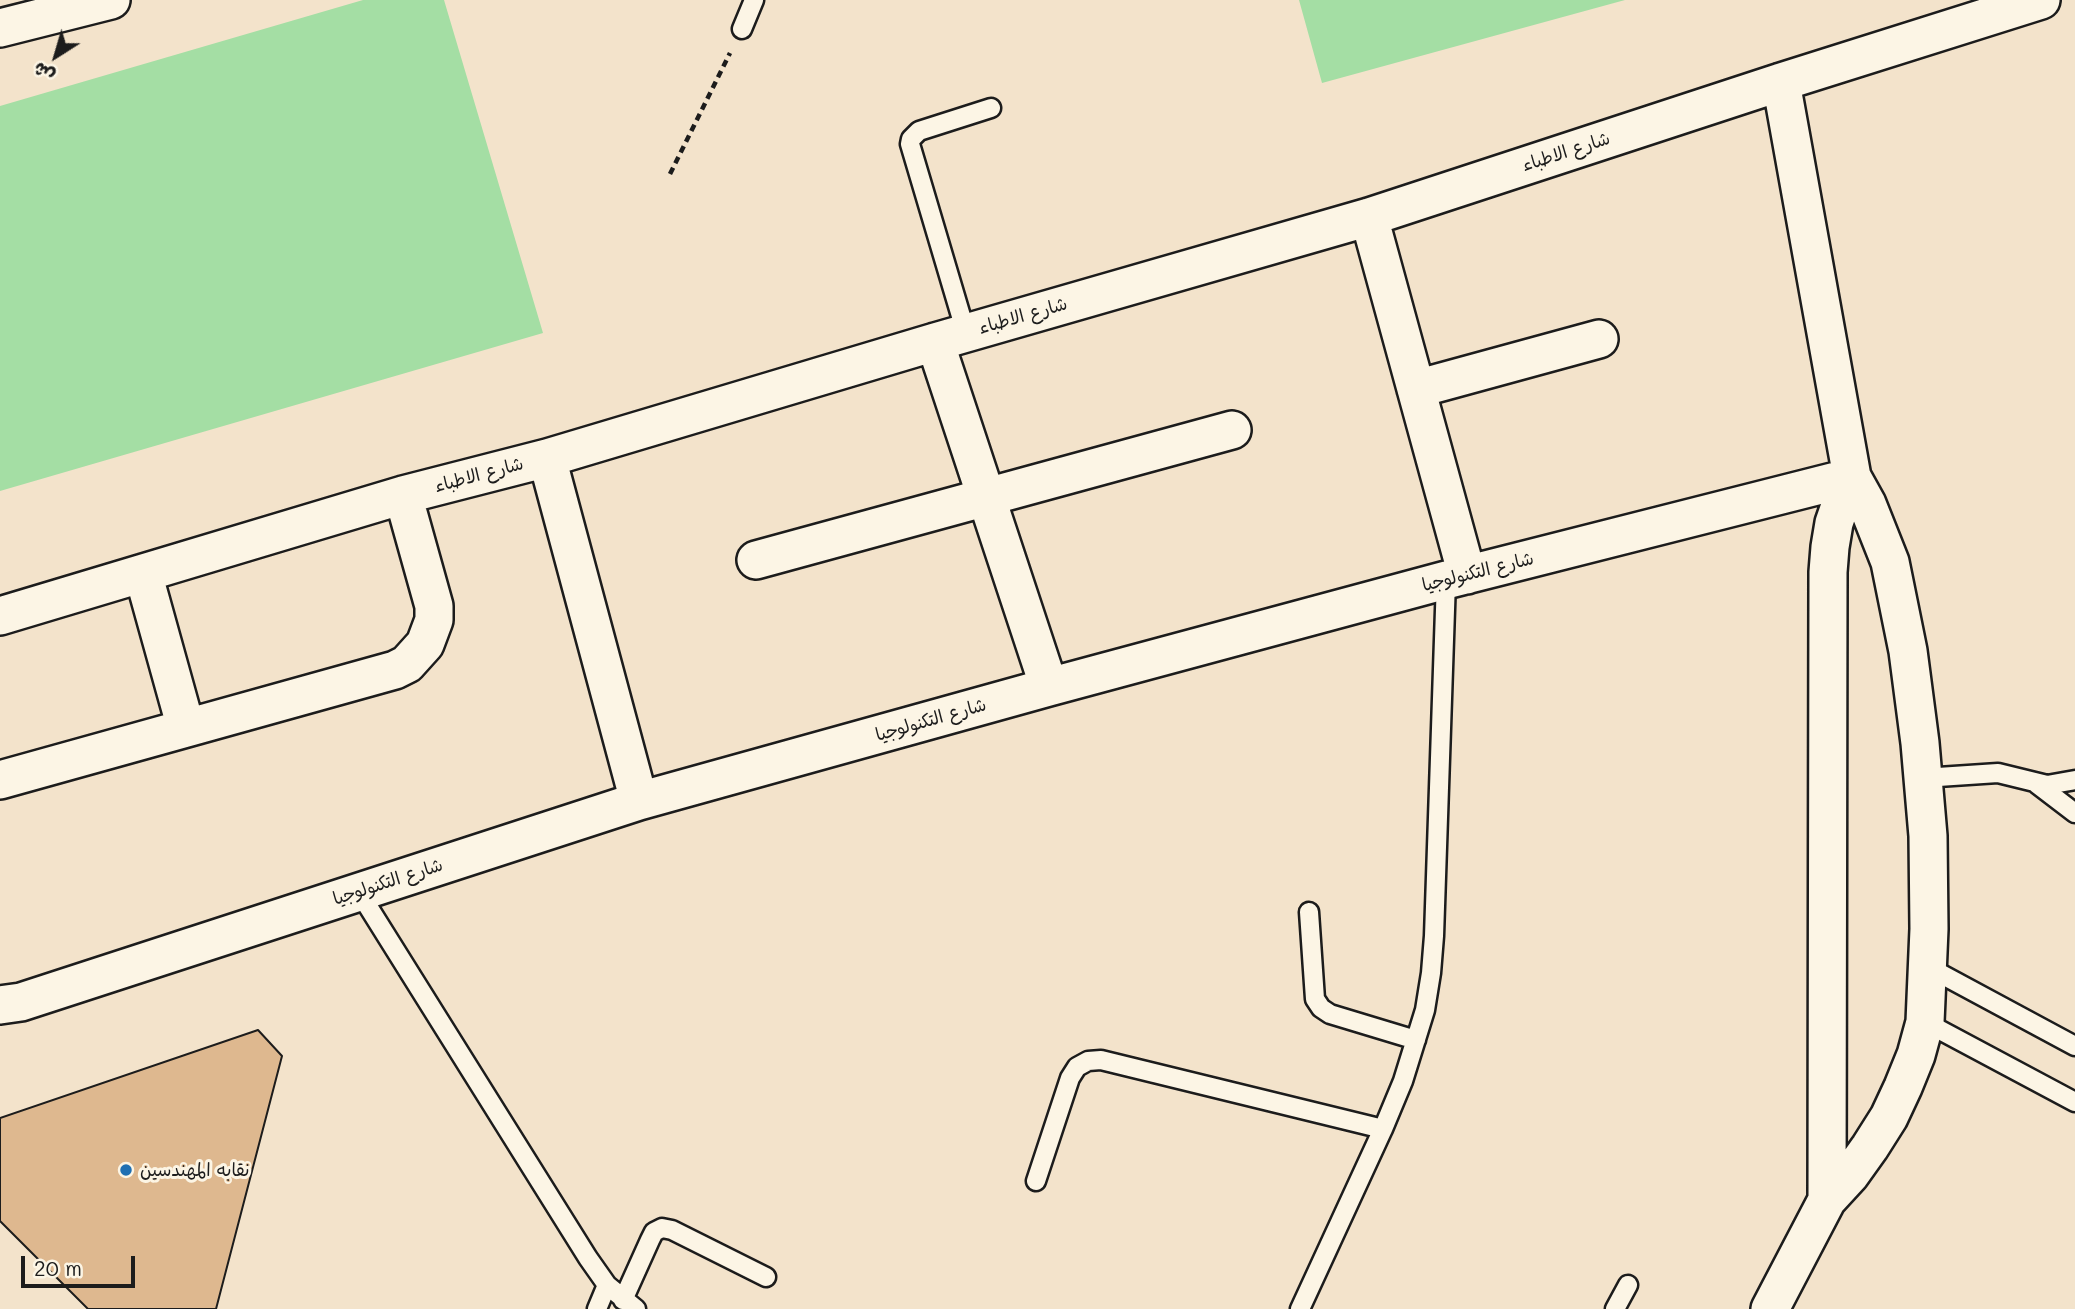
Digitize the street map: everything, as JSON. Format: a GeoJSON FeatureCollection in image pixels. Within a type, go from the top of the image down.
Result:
{"type":"FeatureCollection","features":[{"type":"Feature","properties":{"kind":"street"},"geometry":{"type":"LineString","coordinates":[[0,28],[111,0]]}},
{"type":"Feature","properties":{"kind":"street","name":"شارع الاطباء"},"geometry":{"type":"LineString","coordinates":[[0,616],[403,495],[547,458],[950,337],[1369,217],[2041,0]]}},
{"type":"Feature","properties":{"kind":"street"},"geometry":{"type":"LineString","coordinates":[[1770,1309],[1828,1200],[1850,1175],[1889,1117],[1912,1066],[1925,1022],[1929,929],[1928,836],[1908,651],[1890,562],[1872,513],[1852,477],[1781,82]]}},
{"type":"Feature","properties":{"kind":"street"},"geometry":{"type":"LineString","coordinates":[[1369,217],[1416,389],[1456,578]]}},
{"type":"Feature","properties":{"kind":"street"},"geometry":{"type":"LineString","coordinates":[[950,337],[986,497],[1049,687]]}},
{"type":"Feature","properties":{"kind":"street"},"geometry":{"type":"LineString","coordinates":[[1416,389],[1599,339]]}},
{"type":"Feature","properties":{"kind":"street"},"geometry":{"type":"LineString","coordinates":[[756,560],[1232,430]]}},
{"type":"Feature","properties":{"kind":"street"},"geometry":{"type":"LineString","coordinates":[[547,458],[639,801]]}},
{"type":"Feature","properties":{"kind":"street"},"geometry":{"type":"LineString","coordinates":[[1828,1200],[1828,572],[1834,523],[1852,477]]}},
{"type":"Feature","properties":{"kind":"street","name":"شارع التكنولوجيا"},"geometry":{"type":"LineString","coordinates":[[7,1006],[639,801],[1456,578],[1852,477]]}},
{"type":"Feature","properties":{"kind":"street"},"geometry":{"type":"LineString","coordinates":[[0,780],[395,670],[407,664],[417,655],[430,632],[434,607],[403,495]]}},
{"type":"Feature","properties":{"kind":"street"},"geometry":{"type":"LineString","coordinates":[[144,573],[186,728]]}},
{"type":"Feature","properties":{"kind":"lane"},"geometry":{"type":"LineString","coordinates":[[742,29],[754,0]]}},
{"type":"Feature","properties":{"kind":"lane"},"geometry":{"type":"LineString","coordinates":[[950,337],[910,144],[919,131],[991,108]]}},
{"type":"Feature","properties":{"kind":"lane"},"geometry":{"type":"LineString","coordinates":[[1300,1309],[1384,1129],[1403,1081],[1425,1010],[1434,936],[1456,578]]}},
{"type":"Feature","properties":{"kind":"lane"},"geometry":{"type":"LineString","coordinates":[[1923,778],[1998,773],[2047,785],[2075,780]]}},
{"type":"Feature","properties":{"kind":"lane"},"geometry":{"type":"LineString","coordinates":[[2037,784],[2075,813]]}},
{"type":"Feature","properties":{"kind":"lane"},"geometry":{"type":"LineString","coordinates":[[359,892],[607,1285],[630,1305],[650,1240],[654,1232],[662,1228],[672,1230],[766,1277]]}},
{"type":"Feature","properties":{"kind":"lane"},"geometry":{"type":"LineString","coordinates":[[1309,912],[1315,999],[1321,1008],[1330,1014],[1416,1040]]}},
{"type":"Feature","properties":{"kind":"lane"},"geometry":{"type":"LineString","coordinates":[[1928,967],[2075,1046]]}},
{"type":"Feature","properties":{"kind":"lane"},"geometry":{"type":"LineString","coordinates":[[1925,1022],[2075,1102]]}},
{"type":"Feature","properties":{"kind":"lane"},"geometry":{"type":"LineString","coordinates":[[1036,1181],[1070,1078],[1077,1067],[1088,1061],[1101,1060],[1384,1129]]}},
{"type":"Feature","properties":{"kind":"lane"},"geometry":{"type":"LineString","coordinates":[[597,1309],[607,1285]]}},
{"type":"Feature","properties":{"kind":"lane"},"geometry":{"type":"LineString","coordinates":[[1615,1309],[1628,1285]]}},
{"type":"Feature","properties":{"kind":"path"},"geometry":{"type":"LineString","coordinates":[[670,174],[742,29]]}},
{"type":"Feature","properties":{"kind":"green space"},"geometry":{"type":"Polygon","coordinates":[[[363,0],[444,0],[543,333],[0,491],[0,106],[363,0]]]}},
{"type":"Feature","properties":{"kind":"green space"},"geometry":{"type":"Polygon","coordinates":[[[1299,0],[1625,0],[1322,83],[1299,0]]]}},
{"type":"Feature","properties":{"kind":"building","name":"نقابه المهندسين"},"geometry":{"type":"Polygon","coordinates":[[[258,1030],[282,1056],[216,1309],[88,1309],[0,1221],[0,1118],[258,1030]]]}},
{"type":"Feature","properties":{"kind":"place","name":"نقابه المهندسين"},"geometry":{"type":"Point","coordinates":[126,1170]}}]}
